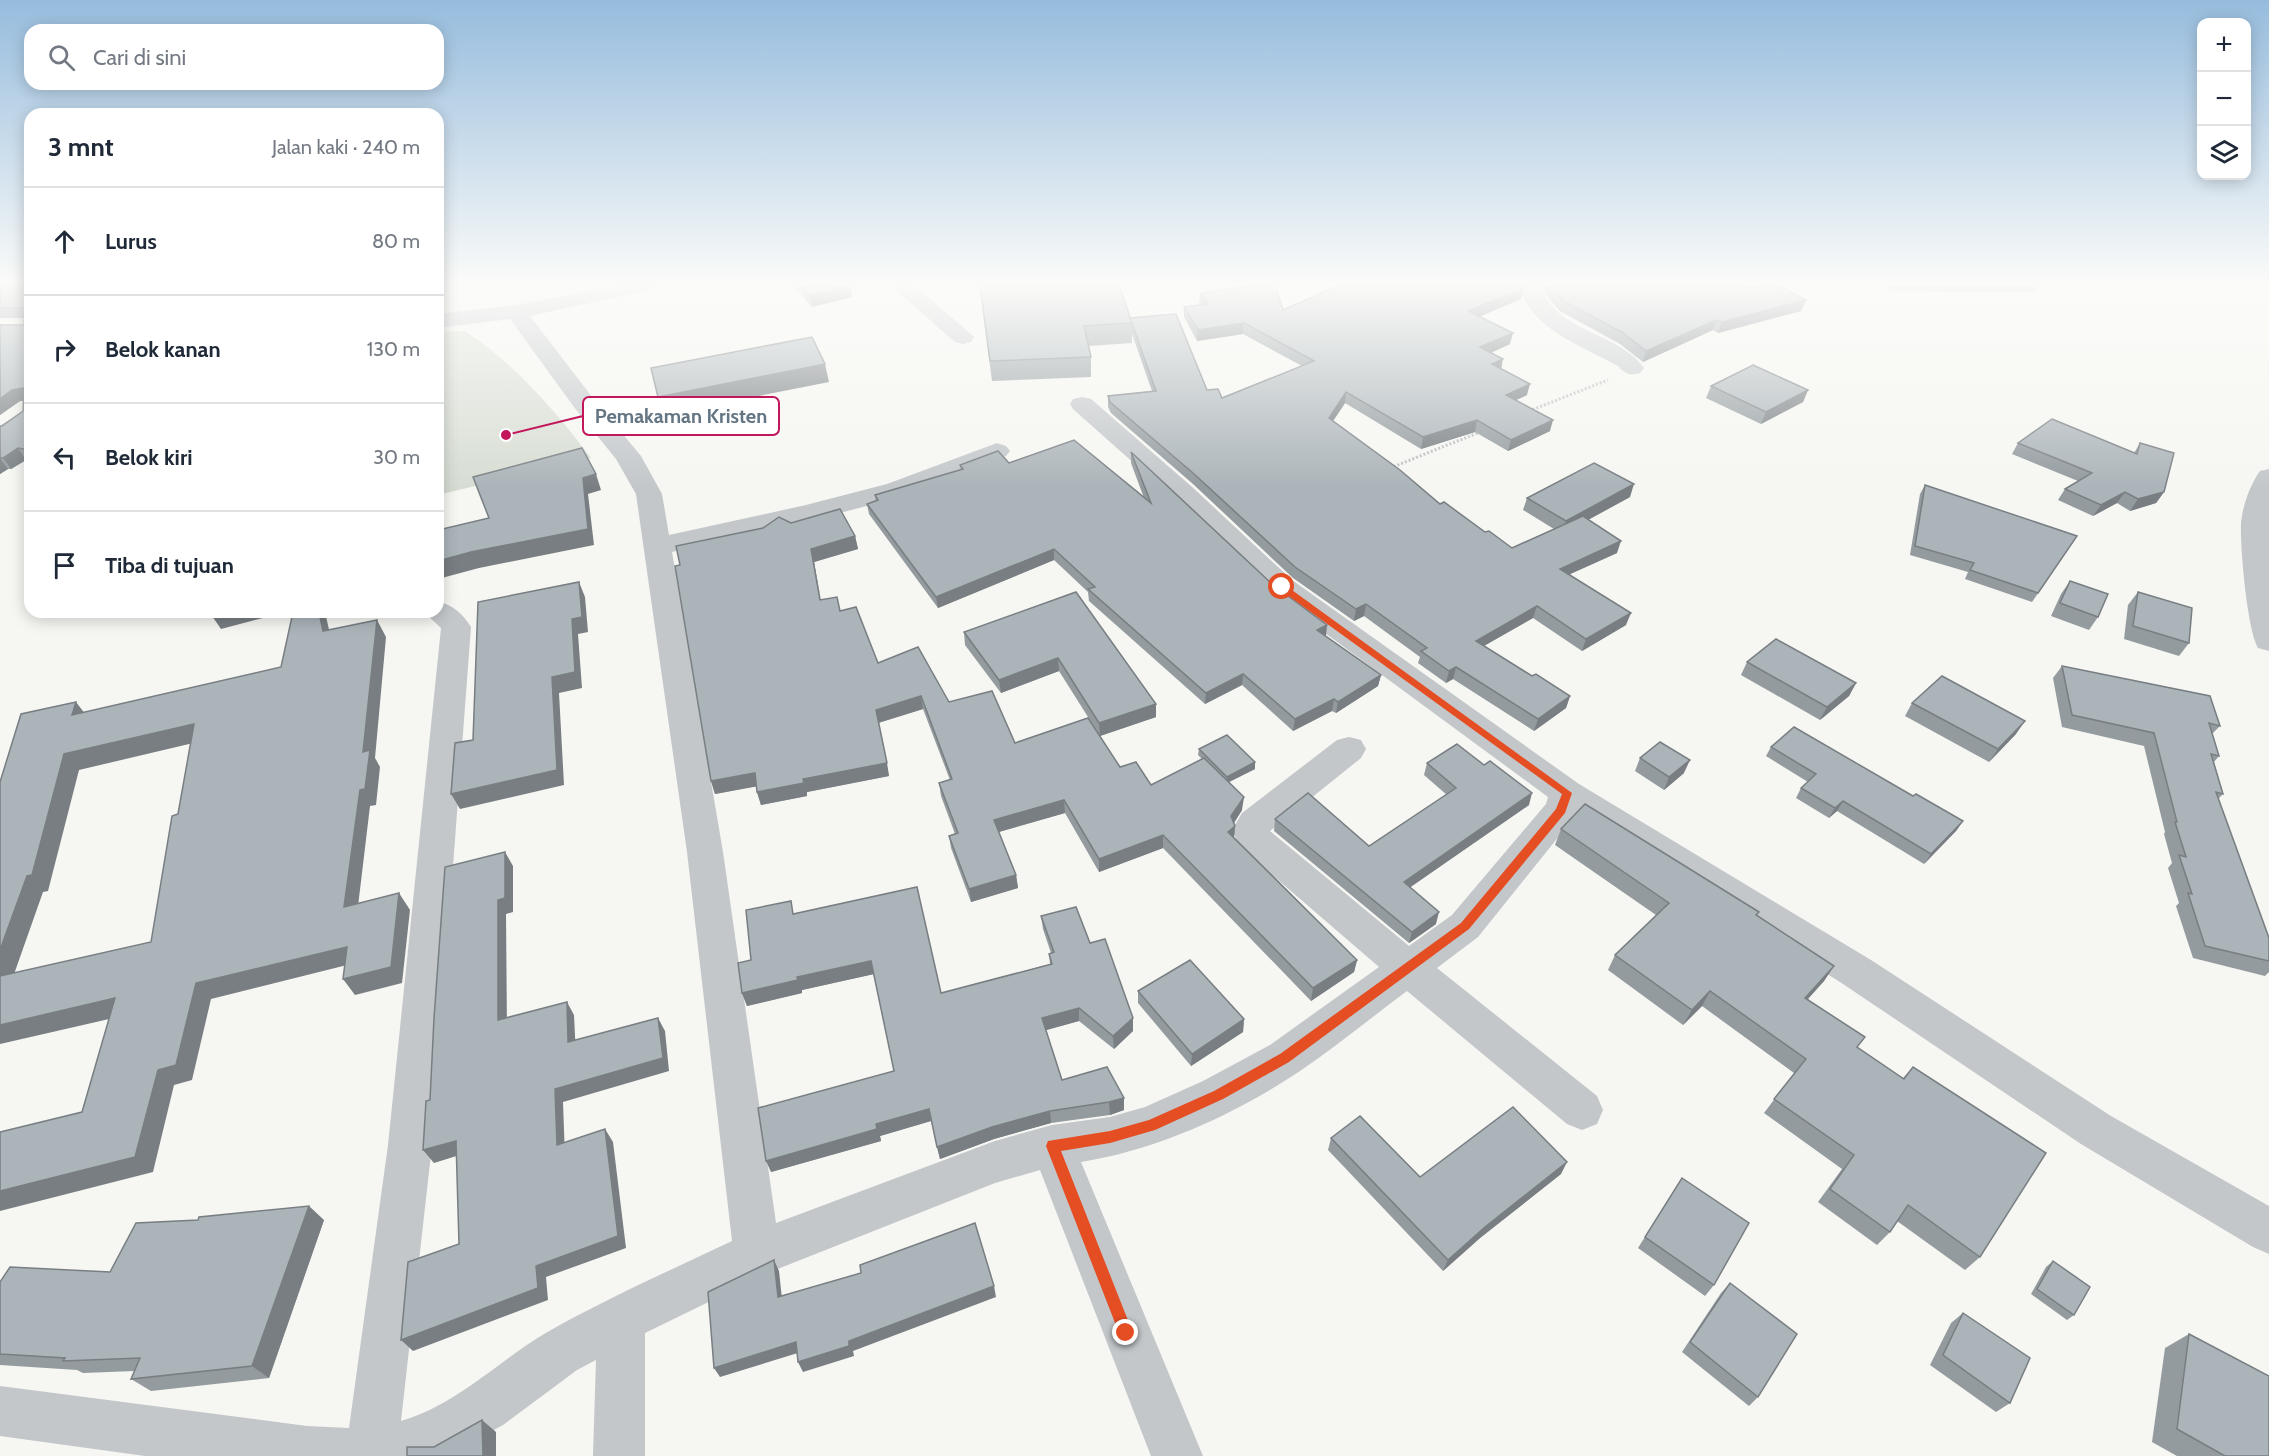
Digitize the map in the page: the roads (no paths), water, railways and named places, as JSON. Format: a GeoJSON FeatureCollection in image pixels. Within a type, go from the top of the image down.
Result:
{"type":"FeatureCollection","features":[{"type":"Feature","properties":{"kind":"street"},"geometry":{"type":"LineString","coordinates":[[546,352],[628,456],[640,474],[652,505],[656,547],[680,677],[705,852],[757,1254]]}},
{"type":"Feature","properties":{"kind":"street"},"geometry":{"type":"LineString","coordinates":[[1610,352],[1632,368]]}},
{"type":"Feature","properties":{"kind":"street"},"geometry":{"type":"LineString","coordinates":[[1082,404],[1182,492],[1282,587],[1567,793],[1857,972],[2096,1130],[2269,1231]]}},
{"type":"Feature","properties":{"kind":"street"},"geometry":{"type":"LineString","coordinates":[[656,547],[809,513],[896,490],[997,451]]}},
{"type":"Feature","properties":{"kind":"street"},"geometry":{"type":"LineString","coordinates":[[2269,477],[2259,504],[2255,525],[2263,616],[2269,641]]}},
{"type":"Feature","properties":{"kind":"street"},"geometry":{"type":"LineString","coordinates":[[371,1455],[410,1145],[456,627],[444,615]]}},
{"type":"Feature","properties":{"kind":"street"},"geometry":{"type":"LineString","coordinates":[[1349,749],[1255,823],[1250,830],[1253,837],[1408,968],[1582,1110]]}},
{"type":"Feature","properties":{"kind":"street"},"geometry":{"type":"LineString","coordinates":[[0,1411],[307,1452],[371,1455],[443,1432],[485,1407],[560,1353],[621,1319],[757,1254],[995,1162],[1052,1146],[1110,1137],[1150,1126],[1218,1095],[1284,1058],[1465,926],[1561,810],[1567,793]]}},
{"type":"Feature","properties":{"kind":"street"},"geometry":{"type":"LineString","coordinates":[[1052,1146],[1177,1456]]}},
{"type":"Feature","properties":{"kind":"street"},"geometry":{"type":"LineString","coordinates":[[619,1456],[621,1319]]}},
{"type":"Feature","properties":{"kind":"place","name":"Pemakaman Kristen"},"geometry":{"type":"Point","coordinates":[506,435]}}]}
